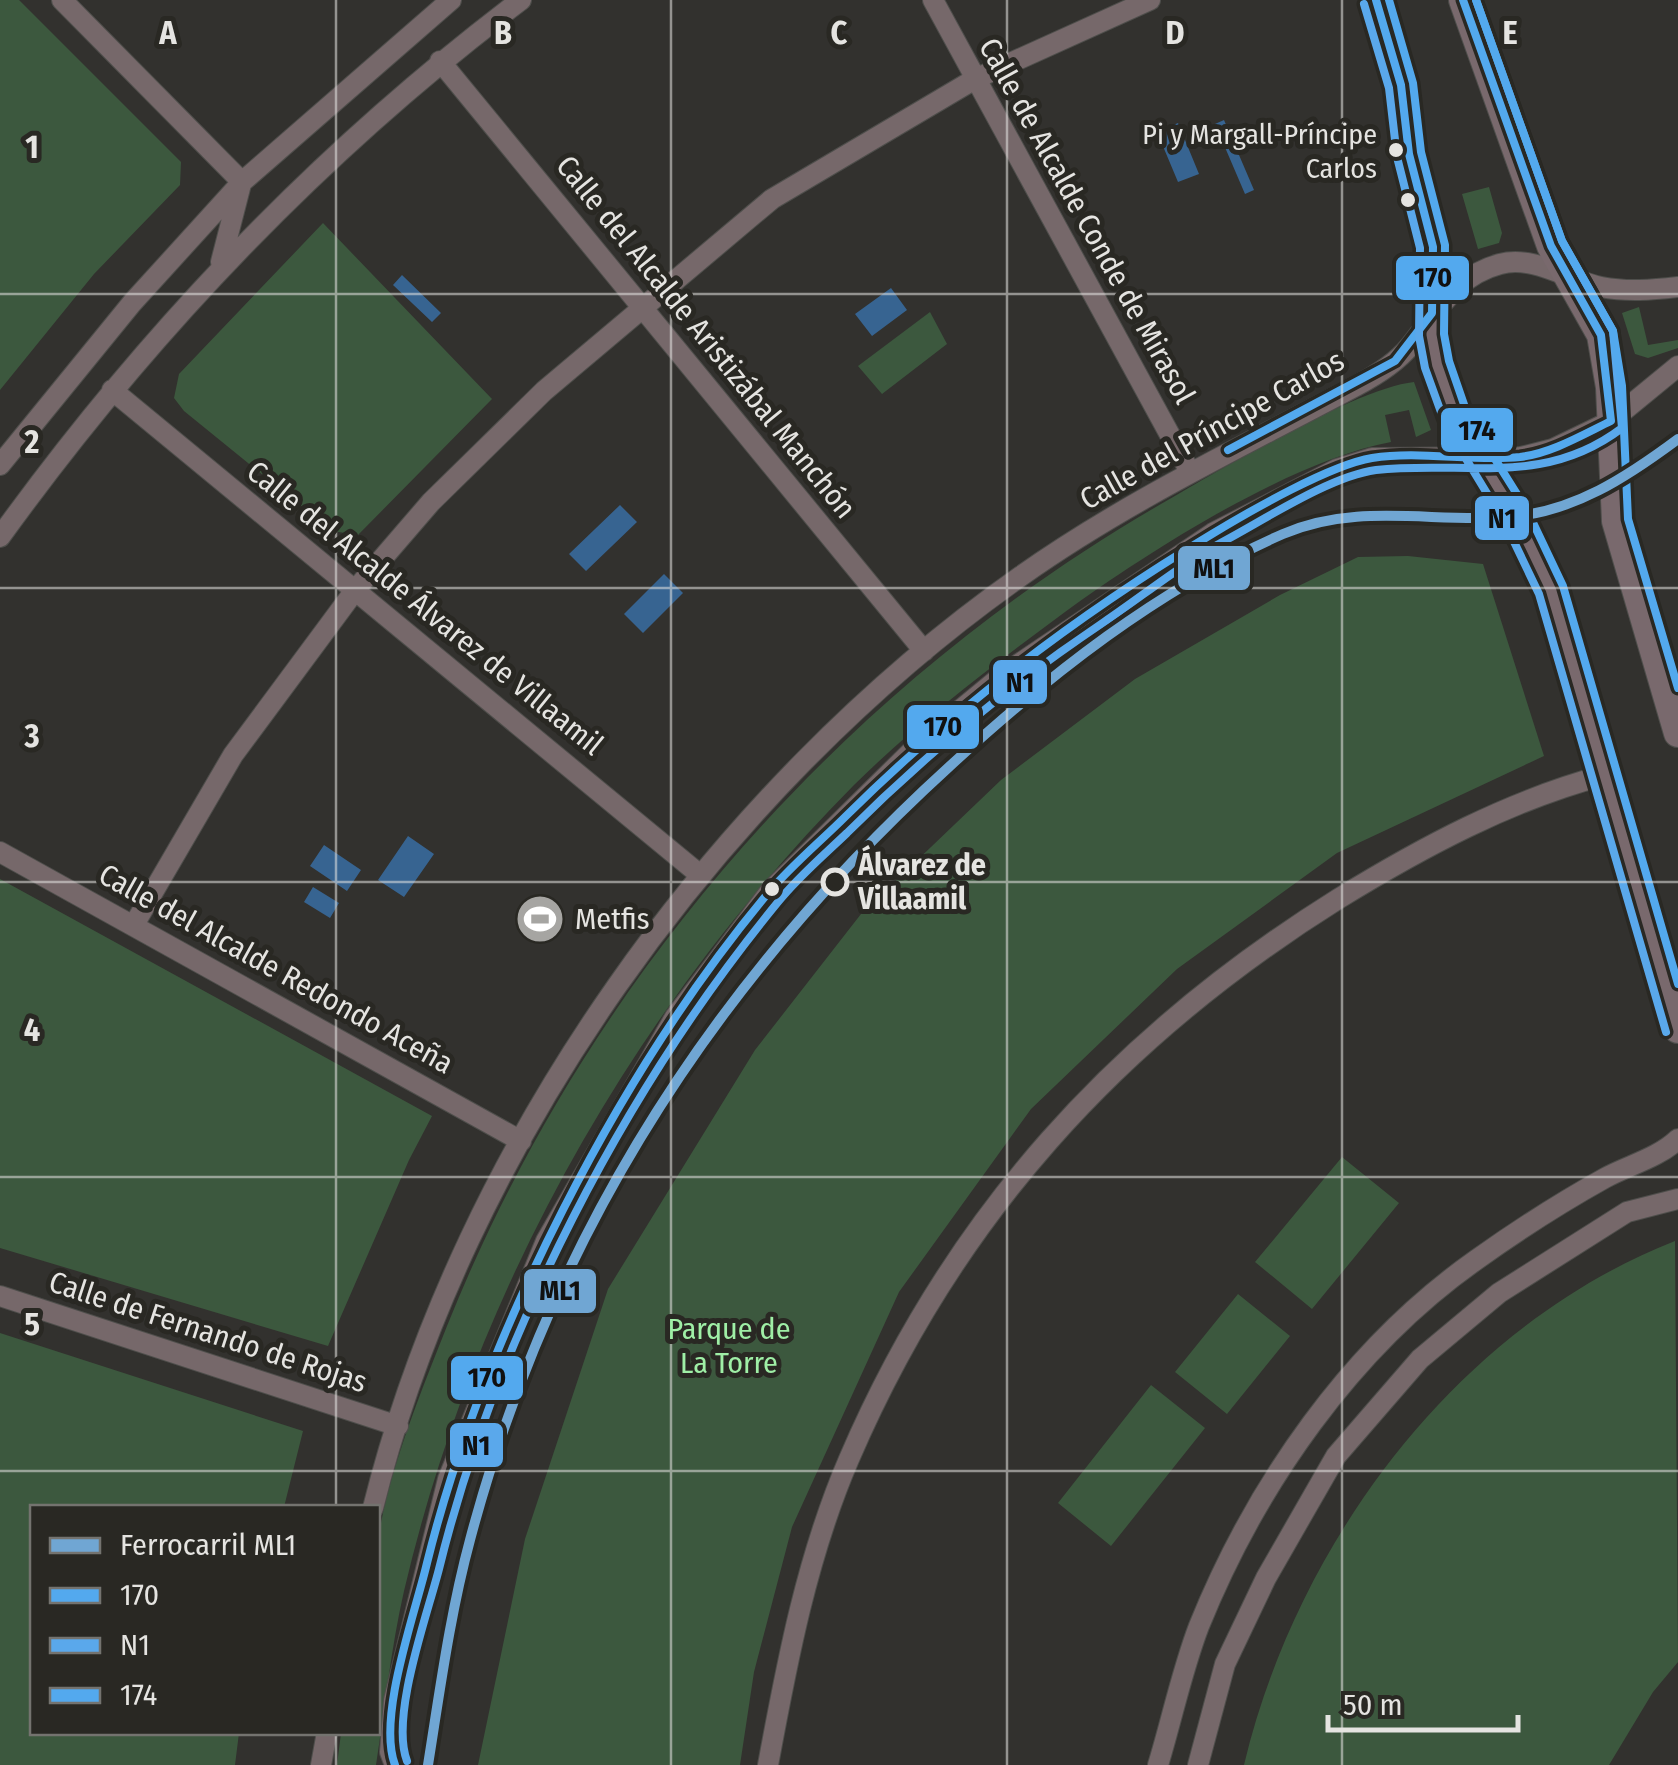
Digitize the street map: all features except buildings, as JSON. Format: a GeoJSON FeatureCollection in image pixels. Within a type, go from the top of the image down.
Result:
{"type":"FeatureCollection","features":[{"type":"Feature","properties":{"kind":"street"},"geometry":{"type":"LineString","coordinates":[[62,0],[242,182]]}},
{"type":"Feature","properties":{"kind":"street"},"geometry":{"type":"LineString","coordinates":[[0,465],[132,303],[242,182],[451,0]]}},
{"type":"Feature","properties":{"kind":"street"},"geometry":{"type":"LineString","coordinates":[[0,537],[112,390],[220,266],[440,61],[521,0]]}},
{"type":"Feature","properties":{"kind":"street","name":"Calle de Alcalde Conde de Mirasol"},"geometry":{"type":"LineString","coordinates":[[933,0],[1189,470]]}},
{"type":"Feature","properties":{"kind":"street"},"geometry":{"type":"LineString","coordinates":[[135,923],[234,756],[356,589],[432,502],[544,391],[772,200],[975,79],[1150,0]]}},
{"type":"Feature","properties":{"kind":"street"},"geometry":{"type":"LineString","coordinates":[[1376,0],[1401,86],[1409,154],[1433,247],[1432,335],[1446,393],[1544,572],[1678,1029]]}},
{"type":"Feature","properties":{"kind":"street"},"geometry":{"type":"LineString","coordinates":[[1463,0],[1497,86],[1537,211],[1601,335],[1616,522],[1678,733]]}},
{"type":"Feature","properties":{"kind":"street","name":"Calle del Alcalde Aristizábal Manchón"},"geometry":{"type":"LineString","coordinates":[[440,61],[924,651]]}},
{"type":"Feature","properties":{"kind":"street"},"geometry":{"type":"LineString","coordinates":[[220,266],[242,182]]}},
{"type":"Feature","properties":{"kind":"street"},"geometry":{"type":"LineString","coordinates":[[1432,313],[1468,278],[1497,264],[1528,262],[1570,278],[1624,290],[1678,288]]}},
{"type":"Feature","properties":{"kind":"street","name":"Calle del Príncipe Carlos"},"geometry":{"type":"LineString","coordinates":[[374,1505],[398,1426],[477,1226],[521,1141],[627,967],[699,874],[821,743],[924,651],[1018,578],[1189,470],[1366,380],[1403,354],[1432,313]]}},
{"type":"Feature","properties":{"kind":"street"},"geometry":{"type":"LineString","coordinates":[[395,1765],[390,1752],[394,1700],[448,1479],[546,1241],[675,1018],[771,890],[919,744],[1004,674],[1212,533],[1354,463],[1401,456],[1534,454],[1610,421],[1678,366]]}},
{"type":"Feature","properties":{"kind":"street","name":"Calle del Alcalde Álvarez de Villaamil"},"geometry":{"type":"LineString","coordinates":[[112,390],[699,874]]}},
{"type":"Feature","properties":{"kind":"street"},"geometry":{"type":"LineString","coordinates":[[768,1765],[789,1650],[848,1460],[908,1340],[962,1255],[1039,1148],[1105,1077],[1162,1027],[1233,969],[1314,914],[1379,874],[1516,805],[1604,775]]}},
{"type":"Feature","properties":{"kind":"street","name":"Calle del Alcalde Redondo Aceña"},"geometry":{"type":"LineString","coordinates":[[0,852],[135,923],[521,1141]]}},
{"type":"Feature","properties":{"kind":"street"},"geometry":{"type":"LineString","coordinates":[[1158,1765],[1198,1629],[1244,1527],[1305,1433],[1348,1379],[1401,1323],[1472,1263],[1556,1205],[1678,1139]]}},
{"type":"Feature","properties":{"kind":"street"},"geometry":{"type":"LineString","coordinates":[[1198,1765],[1225,1664],[1266,1578],[1336,1456],[1420,1360],[1499,1293],[1626,1212],[1678,1199]]}},
{"type":"Feature","properties":{"kind":"street","name":"Calle de Fernando de Rojas"},"geometry":{"type":"LineString","coordinates":[[0,1296],[398,1426]]}},
{"type":"Feature","properties":{"kind":"street"},"geometry":{"type":"LineString","coordinates":[[321,1765],[327,1735]]}},
{"type":"Feature","properties":{"kind":"green space"},"geometry":{"type":"Polygon","coordinates":[[[0,0],[19,0],[181,162],[180,185],[94,274],[0,390],[0,0]]]}},
{"type":"Feature","properties":{"kind":"green space"},"geometry":{"type":"Polygon","coordinates":[[[1489,187],[1502,233],[1499,243],[1478,249],[1462,194],[1489,187]]]}},
{"type":"Feature","properties":{"kind":"green space"},"geometry":{"type":"Polygon","coordinates":[[[323,223],[492,399],[358,535],[332,531],[184,411],[174,398],[179,374],[323,223]]]}},
{"type":"Feature","properties":{"kind":"green space"},"geometry":{"type":"Polygon","coordinates":[[[1639,307],[1648,345],[1678,340],[1678,348],[1648,358],[1635,354],[1622,313],[1639,307]]]}},
{"type":"Feature","properties":{"kind":"green space"},"geometry":{"type":"Polygon","coordinates":[[[930,312],[947,344],[882,394],[858,366],[930,312]]]}},
{"type":"Feature","properties":{"kind":"green space"},"geometry":{"type":"Polygon","coordinates":[[[1414,382],[1431,430],[1416,437],[1409,410],[1385,415],[1391,442],[1351,452],[1266,488],[1178,536],[1065,612],[930,716],[854,785],[775,870],[702,961],[635,1057],[574,1157],[520,1261],[474,1368],[435,1478],[399,1612],[376,1765],[337,1765],[341,1735],[380,1735],[380,1531],[391,1480],[427,1376],[504,1199],[572,1078],[649,963],[736,855],[831,754],[934,662],[1044,578],[1161,504],[1323,415],[1414,382]]]}},
{"type":"Feature","properties":{"kind":"green space","name":"Parque de La Torre"},"geometry":{"type":"Polygon","coordinates":[[[1408,556],[1483,564],[1544,756],[1337,853],[1177,969],[1031,1109],[899,1292],[792,1527],[754,1672],[740,1765],[478,1765],[525,1539],[608,1289],[755,1050],[861,914],[1001,780],[1135,679],[1280,595],[1358,557],[1408,556]]]}},
{"type":"Feature","properties":{"kind":"green space"},"geometry":{"type":"Polygon","coordinates":[[[0,879],[432,1116],[328,1346],[0,1248],[0,879]]]}},
{"type":"Feature","properties":{"kind":"green space"},"geometry":{"type":"Polygon","coordinates":[[[1342,1157],[1399,1203],[1312,1309],[1255,1262],[1342,1157]]]}},
{"type":"Feature","properties":{"kind":"green space"},"geometry":{"type":"Polygon","coordinates":[[[1675,1241],[1678,1662],[1653,1692],[1609,1765],[1244,1765],[1269,1682],[1303,1601],[1346,1524],[1398,1451],[1457,1385],[1524,1327],[1596,1279],[1675,1241]]]}},
{"type":"Feature","properties":{"kind":"green space"},"geometry":{"type":"Polygon","coordinates":[[[1238,1294],[1290,1336],[1227,1414],[1175,1372],[1238,1294]]]}},
{"type":"Feature","properties":{"kind":"green space"},"geometry":{"type":"Polygon","coordinates":[[[0,1333],[303,1431],[284,1505],[30,1505],[30,1735],[239,1735],[235,1765],[0,1765],[0,1333]]]}},
{"type":"Feature","properties":{"kind":"green space"},"geometry":{"type":"Polygon","coordinates":[[[1151,1385],[1205,1428],[1111,1546],[1058,1503],[1151,1385]]]}},
{"type":"Feature","properties":{"kind":"water"},"geometry":{"type":"Polygon","coordinates":[[[1224,120],[1254,190],[1245,194],[1215,124],[1224,120]]]}},
{"type":"Feature","properties":{"kind":"water"},"geometry":{"type":"Polygon","coordinates":[[[1178,123],[1199,174],[1178,182],[1157,132],[1178,123]]]}},
{"type":"Feature","properties":{"kind":"water"},"geometry":{"type":"Polygon","coordinates":[[[402,275],[441,313],[432,322],[393,285],[402,275]]]}},
{"type":"Feature","properties":{"kind":"water"},"geometry":{"type":"Polygon","coordinates":[[[891,288],[907,310],[872,336],[855,314],[891,288]]]}},
{"type":"Feature","properties":{"kind":"water"},"geometry":{"type":"Polygon","coordinates":[[[620,505],[637,522],[586,571],[569,554],[620,505]]]}},
{"type":"Feature","properties":{"kind":"water"},"geometry":{"type":"Polygon","coordinates":[[[664,574],[683,593],[643,633],[624,614],[664,574]]]}},
{"type":"Feature","properties":{"kind":"water"},"geometry":{"type":"Polygon","coordinates":[[[408,836],[434,854],[404,897],[378,880],[408,836]]]}},
{"type":"Feature","properties":{"kind":"water"},"geometry":{"type":"Polygon","coordinates":[[[324,845],[361,870],[347,891],[310,866],[324,845]]]}},
{"type":"Feature","properties":{"kind":"water"},"geometry":{"type":"Polygon","coordinates":[[[313,887],[339,903],[330,918],[304,902],[313,887]]]}},
{"type":"Feature","properties":{"kind":"rail line","name":"ML1"},"geometry":{"type":"LineString","coordinates":[[428,1765],[451,1624],[470,1540],[504,1428],[546,1320],[596,1217],[653,1118],[717,1023],[788,933],[866,848],[950,766],[1066,667],[1149,607],[1237,556],[1283,534],[1339,519],[1509,517],[1556,508],[1619,479],[1678,439]]}},
{"type":"Feature","properties":{"kind":"transit line","name":"170"},"geometry":{"type":"LineString","coordinates":[[1228,450],[1395,361],[1432,313],[1433,247],[1409,154],[1401,85],[1376,0]]}},
{"type":"Feature","properties":{"kind":"transit line","name":"174"},"geometry":{"type":"LineString","coordinates":[[1389,0],[1413,83],[1421,152],[1445,245],[1444,334],[1449,361],[1468,416],[1527,510],[1563,586],[1678,984]]}},
{"type":"Feature","properties":{"kind":"transit line","name":"170"},"geometry":{"type":"LineString","coordinates":[[395,1765],[391,1720],[407,1637],[452,1477],[483,1388],[521,1298],[610,1123],[661,1040],[714,963],[778,882],[931,737],[1020,664],[1114,596],[1228,524],[1313,479],[1355,462],[1408,455],[1520,457],[1555,448],[1611,421],[1601,335],[1551,246],[1463,0]]}},
{"type":"Feature","properties":{"kind":"transit line","name":"N1"},"geometry":{"type":"LineString","coordinates":[[407,1761],[403,1719],[419,1639],[464,1481],[531,1305],[619,1133],[669,1052],[722,974],[786,893],[908,775],[1002,695],[1179,569],[1280,510],[1358,474],[1409,468],[1533,465],[1592,447],[1622,428],[1613,331],[1562,241],[1476,0]]}},
{"type":"Feature","properties":{"kind":"transit line","name":"174"},"geometry":{"type":"LineString","coordinates":[[1476,0],[1562,241],[1613,331],[1622,386],[1628,519],[1678,688]]}},
{"type":"Feature","properties":{"kind":"transit line","name":"N1"},"geometry":{"type":"LineString","coordinates":[[1364,4],[1389,88],[1397,157],[1420,248],[1419,336],[1425,368],[1446,426],[1505,523],[1539,594],[1666,1032]]}},
{"type":"Feature","properties":{"kind":"place","name":"Pi y Margall-Príncipe Carlos"},"geometry":{"type":"Point","coordinates":[1396,150]}},
{"type":"Feature","properties":{"kind":"place","name":"Álvarez de Villaamil"},"geometry":{"type":"Point","coordinates":[835,882]}},
{"type":"Feature","properties":{"kind":"place","name":"Metfis"},"geometry":{"type":"Point","coordinates":[540,919]}}]}
